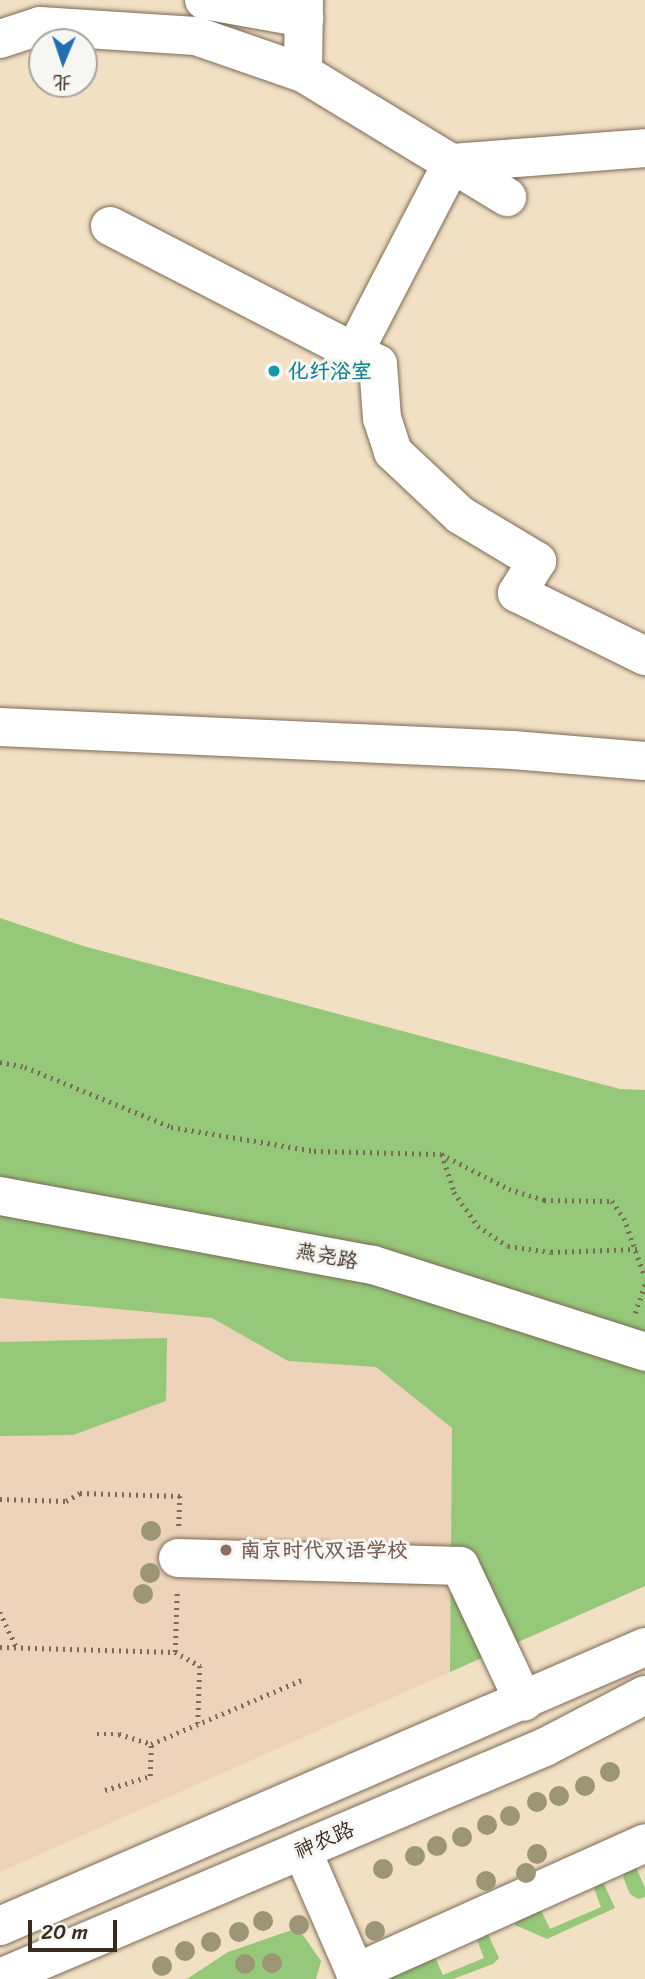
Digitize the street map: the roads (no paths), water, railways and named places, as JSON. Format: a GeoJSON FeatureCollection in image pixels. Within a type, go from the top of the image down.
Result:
{"type":"FeatureCollection","features":[{"type":"Feature","properties":{"kind":"street"},"geometry":{"type":"LineString","coordinates":[[204,0],[304,9],[303,73]]}},
{"type":"Feature","properties":{"kind":"street"},"geometry":{"type":"LineString","coordinates":[[0,39],[40,26],[196,36],[303,73],[508,197]]}},
{"type":"Feature","properties":{"kind":"street"},"geometry":{"type":"LineString","coordinates":[[452,163],[645,148]]}},
{"type":"Feature","properties":{"kind":"street"},"geometry":{"type":"LineString","coordinates":[[354,352],[452,163]]}},
{"type":"Feature","properties":{"kind":"street"},"geometry":{"type":"LineString","coordinates":[[110,226],[378,364],[382,418],[393,452],[460,515],[537,561],[517,593],[645,656]]}},
{"type":"Feature","properties":{"kind":"street"},"geometry":{"type":"LineString","coordinates":[[0,727],[513,750],[645,761]]}},
{"type":"Feature","properties":{"kind":"street","name":"燕尧路"},"geometry":{"type":"LineString","coordinates":[[0,1196],[373,1265],[645,1352]]}},
{"type":"Feature","properties":{"kind":"street"},"geometry":{"type":"LineString","coordinates":[[178,1559],[460,1566],[524,1702]]}},
{"type":"Feature","properties":{"kind":"street"},"geometry":{"type":"LineString","coordinates":[[0,1926],[524,1702],[645,1647]]}},
{"type":"Feature","properties":{"kind":"street","name":"神农路"},"geometry":{"type":"LineString","coordinates":[[0,1978],[545,1747],[645,1695]]}},
{"type":"Feature","properties":{"kind":"street"},"geometry":{"type":"LineString","coordinates":[[302,1850],[357,1976],[645,1843]]}},
{"type":"Feature","properties":{"kind":"place","name":"化纤浴室"},"geometry":{"type":"Point","coordinates":[274,371]}},
{"type":"Feature","properties":{"kind":"place","name":"南京时代双语学校"},"geometry":{"type":"Point","coordinates":[226,1550]}}]}
